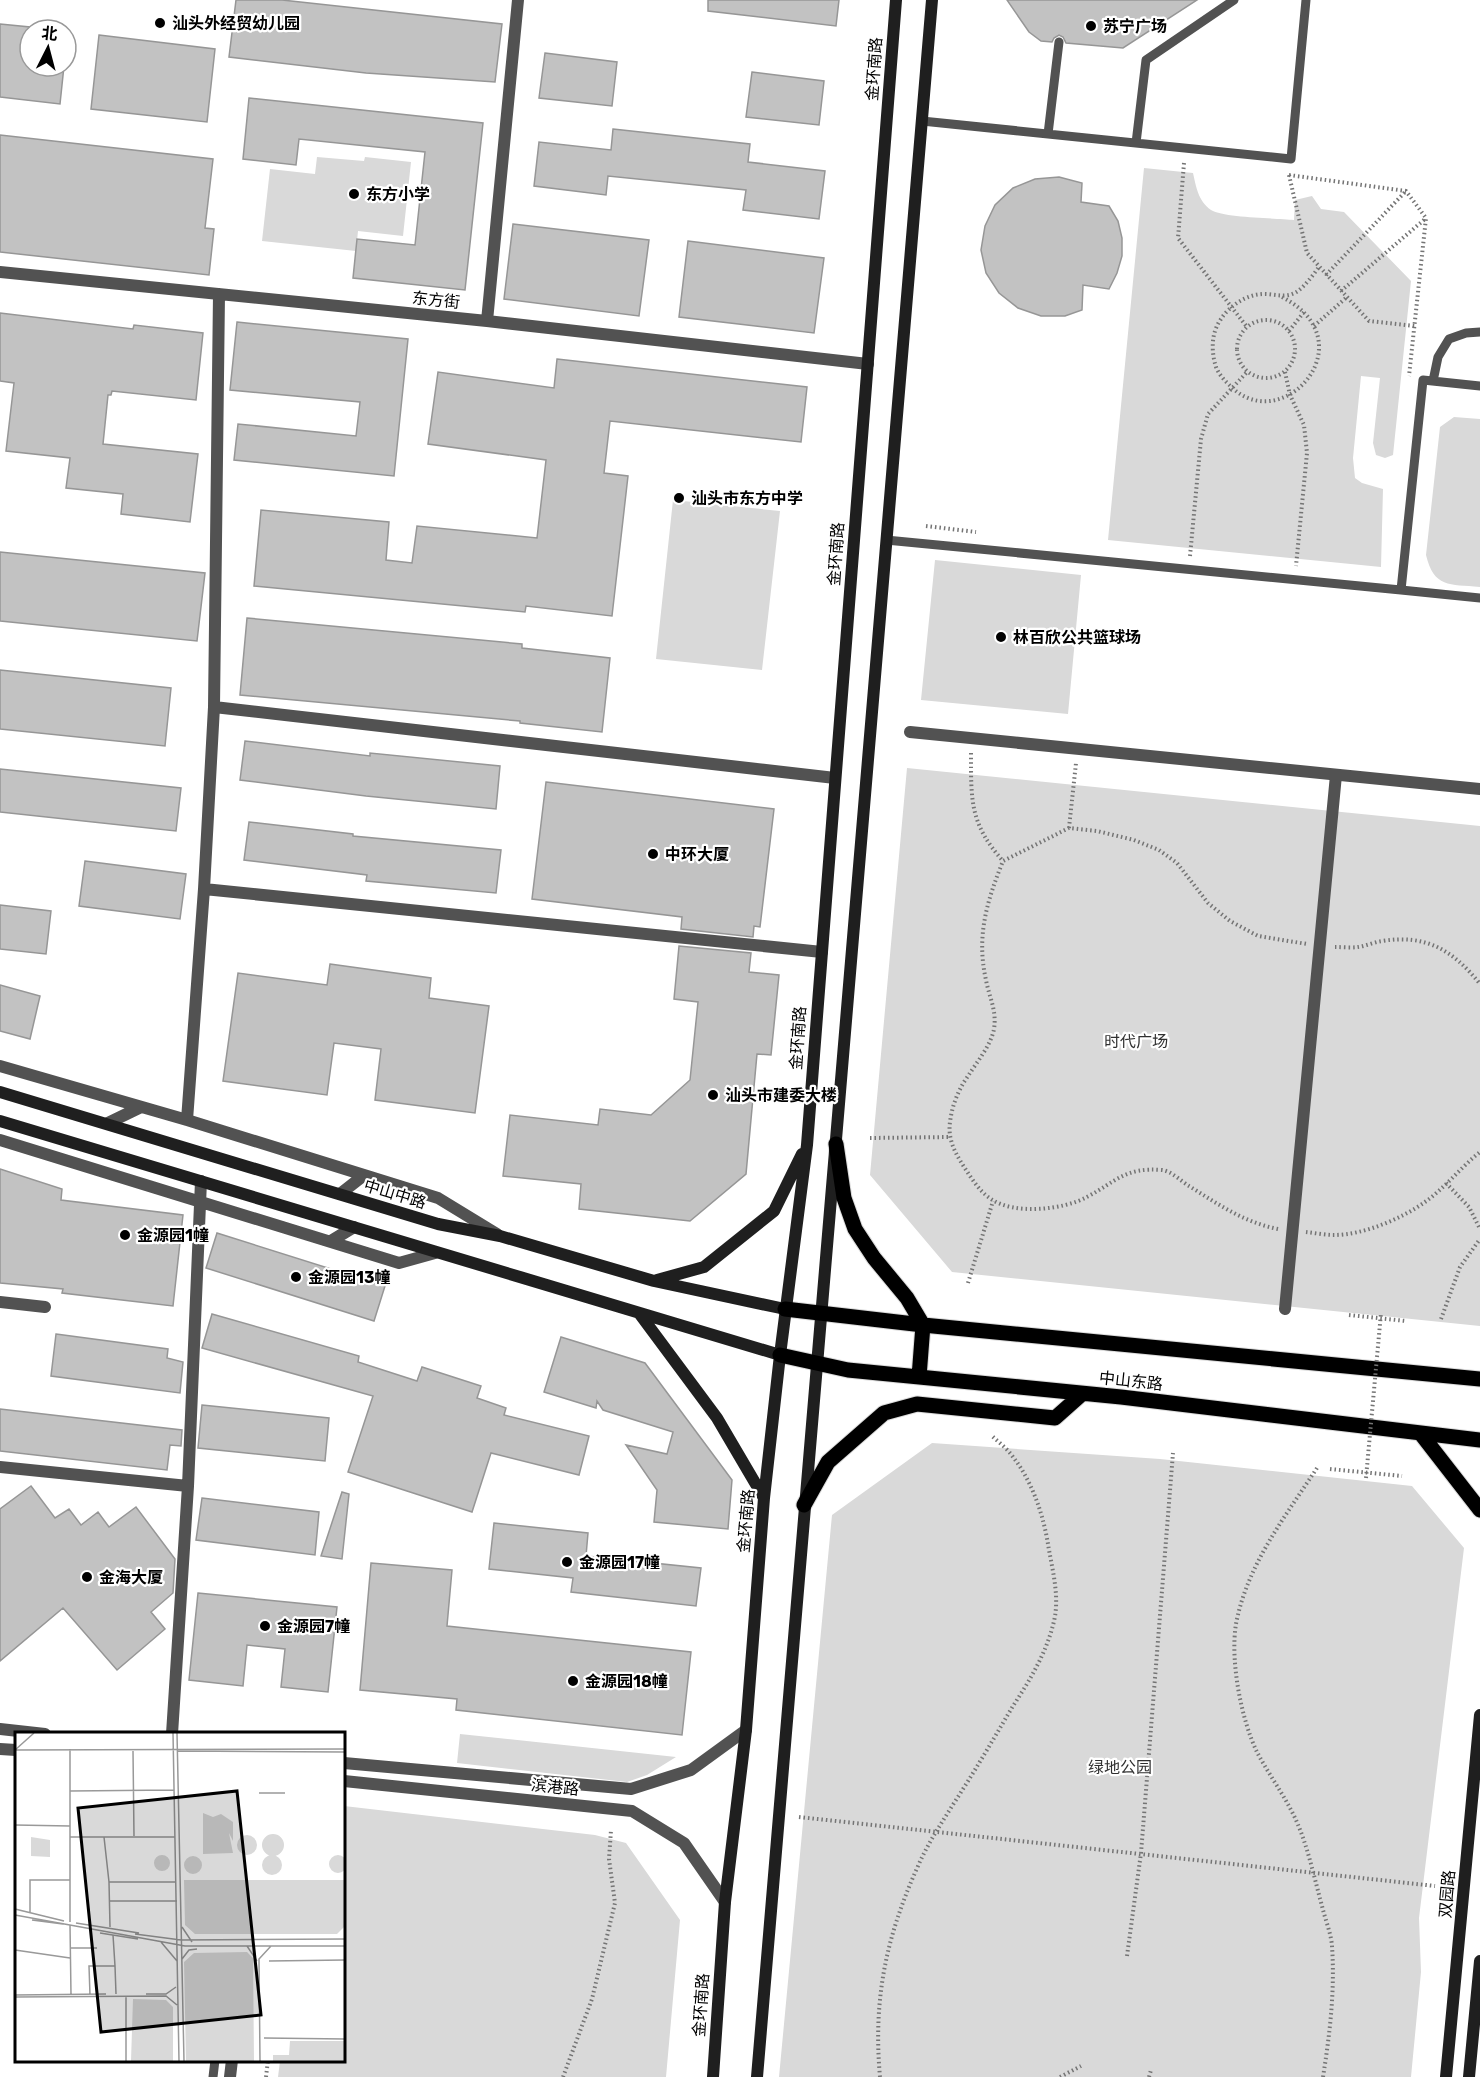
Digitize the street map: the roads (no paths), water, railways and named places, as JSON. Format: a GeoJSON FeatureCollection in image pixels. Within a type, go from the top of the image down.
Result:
{"type":"FeatureCollection","features":[{"type":"Feature","properties":{"kind":"main road","name":"金环南路"},"geometry":{"type":"LineString","coordinates":[[713,2077],[725,1902],[746,1730],[764,1498],[785,1309],[807,1145],[896,0]]}},
{"type":"Feature","properties":{"kind":"main road"},"geometry":{"type":"LineString","coordinates":[[757,2077],[932,0]]}},
{"type":"Feature","properties":{"kind":"main road","name":"中山中路"},"geometry":{"type":"LineString","coordinates":[[0,1092],[438,1224],[500,1236],[654,1281],[785,1309]]}},
{"type":"Feature","properties":{"kind":"main road"},"geometry":{"type":"LineString","coordinates":[[0,1121],[780,1355]]}},
{"type":"Feature","properties":{"kind":"main road"},"geometry":{"type":"LineString","coordinates":[[836,1144],[844,1198],[855,1229],[874,1258],[907,1298],[923,1325],[919,1377]]}},
{"type":"Feature","properties":{"kind":"main road"},"geometry":{"type":"LineString","coordinates":[[654,1281],[704,1267],[774,1211],[807,1145]]}},
{"type":"Feature","properties":{"kind":"main road"},"geometry":{"type":"LineString","coordinates":[[785,1309],[923,1325],[1480,1379]]}},
{"type":"Feature","properties":{"kind":"main road"},"geometry":{"type":"LineString","coordinates":[[639,1313],[717,1418],[764,1498]]}},
{"type":"Feature","properties":{"kind":"main road","name":"中山东路"},"geometry":{"type":"LineString","coordinates":[[780,1355],[848,1370],[1082,1394],[1480,1440]]}},
{"type":"Feature","properties":{"kind":"main road"},"geometry":{"type":"LineString","coordinates":[[804,1505],[828,1462],[884,1413],[917,1404],[1055,1418],[1082,1394]]}},
{"type":"Feature","properties":{"kind":"main road"},"geometry":{"type":"LineString","coordinates":[[1421,1434],[1480,1510]]}},
{"type":"Feature","properties":{"kind":"main road","name":"双园路"},"geometry":{"type":"LineString","coordinates":[[1446,2077],[1480,1715]]}},
{"type":"Feature","properties":{"kind":"main road"},"geometry":{"type":"LineString","coordinates":[[1469,2077],[1480,1961]]}},
{"type":"Feature","properties":{"kind":"street"},"geometry":{"type":"LineString","coordinates":[[488,321],[518,0]]}},
{"type":"Feature","properties":{"kind":"street","name":"东方街"},"geometry":{"type":"LineString","coordinates":[[0,272],[488,321],[868,364]]}},
{"type":"Feature","properties":{"kind":"street"},"geometry":{"type":"LineString","coordinates":[[187,1120],[204,889],[214,707],[219,294]]}},
{"type":"Feature","properties":{"kind":"street"},"geometry":{"type":"LineString","coordinates":[[214,707],[835,778]]}},
{"type":"Feature","properties":{"kind":"street"},"geometry":{"type":"LineString","coordinates":[[910,732],[1480,789]]}},
{"type":"Feature","properties":{"kind":"street"},"geometry":{"type":"LineString","coordinates":[[1285,1309],[1336,775]]}},
{"type":"Feature","properties":{"kind":"street"},"geometry":{"type":"LineString","coordinates":[[204,889],[822,952]]}},
{"type":"Feature","properties":{"kind":"street"},"geometry":{"type":"LineString","coordinates":[[0,1066],[187,1120],[438,1198],[500,1236]]}},
{"type":"Feature","properties":{"kind":"street"},"geometry":{"type":"LineString","coordinates":[[108,1123],[141,1107]]}},
{"type":"Feature","properties":{"kind":"street"},"geometry":{"type":"LineString","coordinates":[[0,1140],[399,1263],[435,1252]]}},
{"type":"Feature","properties":{"kind":"street"},"geometry":{"type":"LineString","coordinates":[[93,1168],[122,1157]]}},
{"type":"Feature","properties":{"kind":"street"},"geometry":{"type":"LineString","coordinates":[[340,1194],[363,1176]]}},
{"type":"Feature","properties":{"kind":"street"},"geometry":{"type":"LineString","coordinates":[[172,1732],[188,1486],[201,1181]]}},
{"type":"Feature","properties":{"kind":"street"},"geometry":{"type":"LineString","coordinates":[[331,1241],[354,1227]]}},
{"type":"Feature","properties":{"kind":"street"},"geometry":{"type":"LineString","coordinates":[[0,1302],[45,1307]]}},
{"type":"Feature","properties":{"kind":"street"},"geometry":{"type":"LineString","coordinates":[[0,1467],[188,1486]]}},
{"type":"Feature","properties":{"kind":"street"},"geometry":{"type":"LineString","coordinates":[[0,1729],[27,1732]]}},
{"type":"Feature","properties":{"kind":"street","name":"滨港路"},"geometry":{"type":"LineString","coordinates":[[345,1763],[631,1789],[691,1770],[746,1730]]}},
{"type":"Feature","properties":{"kind":"street"},"geometry":{"type":"LineString","coordinates":[[0,1749],[15,1750]]}},
{"type":"Feature","properties":{"kind":"street","name":"滨港路"},"geometry":{"type":"LineString","coordinates":[[345,1782],[632,1811],[684,1843],[725,1902]]}},
{"type":"Feature","properties":{"kind":"street"},"geometry":{"type":"LineString","coordinates":[[230,2077],[232,2062]]}},
{"type":"Feature","properties":{"kind":"lane"},"geometry":{"type":"LineString","coordinates":[[1136,143],[1146,60],[1234,0]]}},
{"type":"Feature","properties":{"kind":"lane"},"geometry":{"type":"LineString","coordinates":[[922,121],[1291,159],[1306,0]]}},
{"type":"Feature","properties":{"kind":"lane"},"geometry":{"type":"LineString","coordinates":[[1048,134],[1059,42]]}},
{"type":"Feature","properties":{"kind":"lane"},"geometry":{"type":"LineString","coordinates":[[1433,381],[1438,357],[1449,339],[1466,333],[1480,332]]}},
{"type":"Feature","properties":{"kind":"lane"},"geometry":{"type":"LineString","coordinates":[[1401,590],[1423,380],[1480,386]]}},
{"type":"Feature","properties":{"kind":"lane"},"geometry":{"type":"LineString","coordinates":[[886,540],[1480,598]]}},
{"type":"Feature","properties":{"kind":"lane"},"geometry":{"type":"LineString","coordinates":[[213,2077],[214,2062]]}},
{"type":"Feature","properties":{"kind":"place","name":"汕头外经贸幼儿园"},"geometry":{"type":"Point","coordinates":[160,23]}},
{"type":"Feature","properties":{"kind":"place","name":"苏宁广场"},"geometry":{"type":"Point","coordinates":[1091,26]}},
{"type":"Feature","properties":{"kind":"place","name":"东方小学"},"geometry":{"type":"Point","coordinates":[354,194]}},
{"type":"Feature","properties":{"kind":"place","name":"汕头市东方中学"},"geometry":{"type":"Point","coordinates":[679,498]}},
{"type":"Feature","properties":{"kind":"place","name":"林百欣公共篮球场"},"geometry":{"type":"Point","coordinates":[1001,637]}},
{"type":"Feature","properties":{"kind":"place","name":"中环大厦"},"geometry":{"type":"Point","coordinates":[653,854]}},
{"type":"Feature","properties":{"kind":"place","name":"汕头市建委大楼"},"geometry":{"type":"Point","coordinates":[713,1095]}},
{"type":"Feature","properties":{"kind":"place","name":"金源园1幢"},"geometry":{"type":"Point","coordinates":[125,1235]}},
{"type":"Feature","properties":{"kind":"place","name":"金源园13幢"},"geometry":{"type":"Point","coordinates":[296,1277]}},
{"type":"Feature","properties":{"kind":"place","name":"金源园17幢"},"geometry":{"type":"Point","coordinates":[567,1562]}},
{"type":"Feature","properties":{"kind":"place","name":"金海大厦"},"geometry":{"type":"Point","coordinates":[87,1577]}},
{"type":"Feature","properties":{"kind":"place","name":"金源园7幢"},"geometry":{"type":"Point","coordinates":[265,1626]}},
{"type":"Feature","properties":{"kind":"place","name":"金源园18幢"},"geometry":{"type":"Point","coordinates":[573,1681]}},
{"type":"Feature","properties":{"kind":"park label","name":"时代广场"},"geometry":{"type":"Point","coordinates":[1136,1041]}},
{"type":"Feature","properties":{"kind":"park label","name":"绿地公园"},"geometry":{"type":"Point","coordinates":[1120,1767]}}]}
